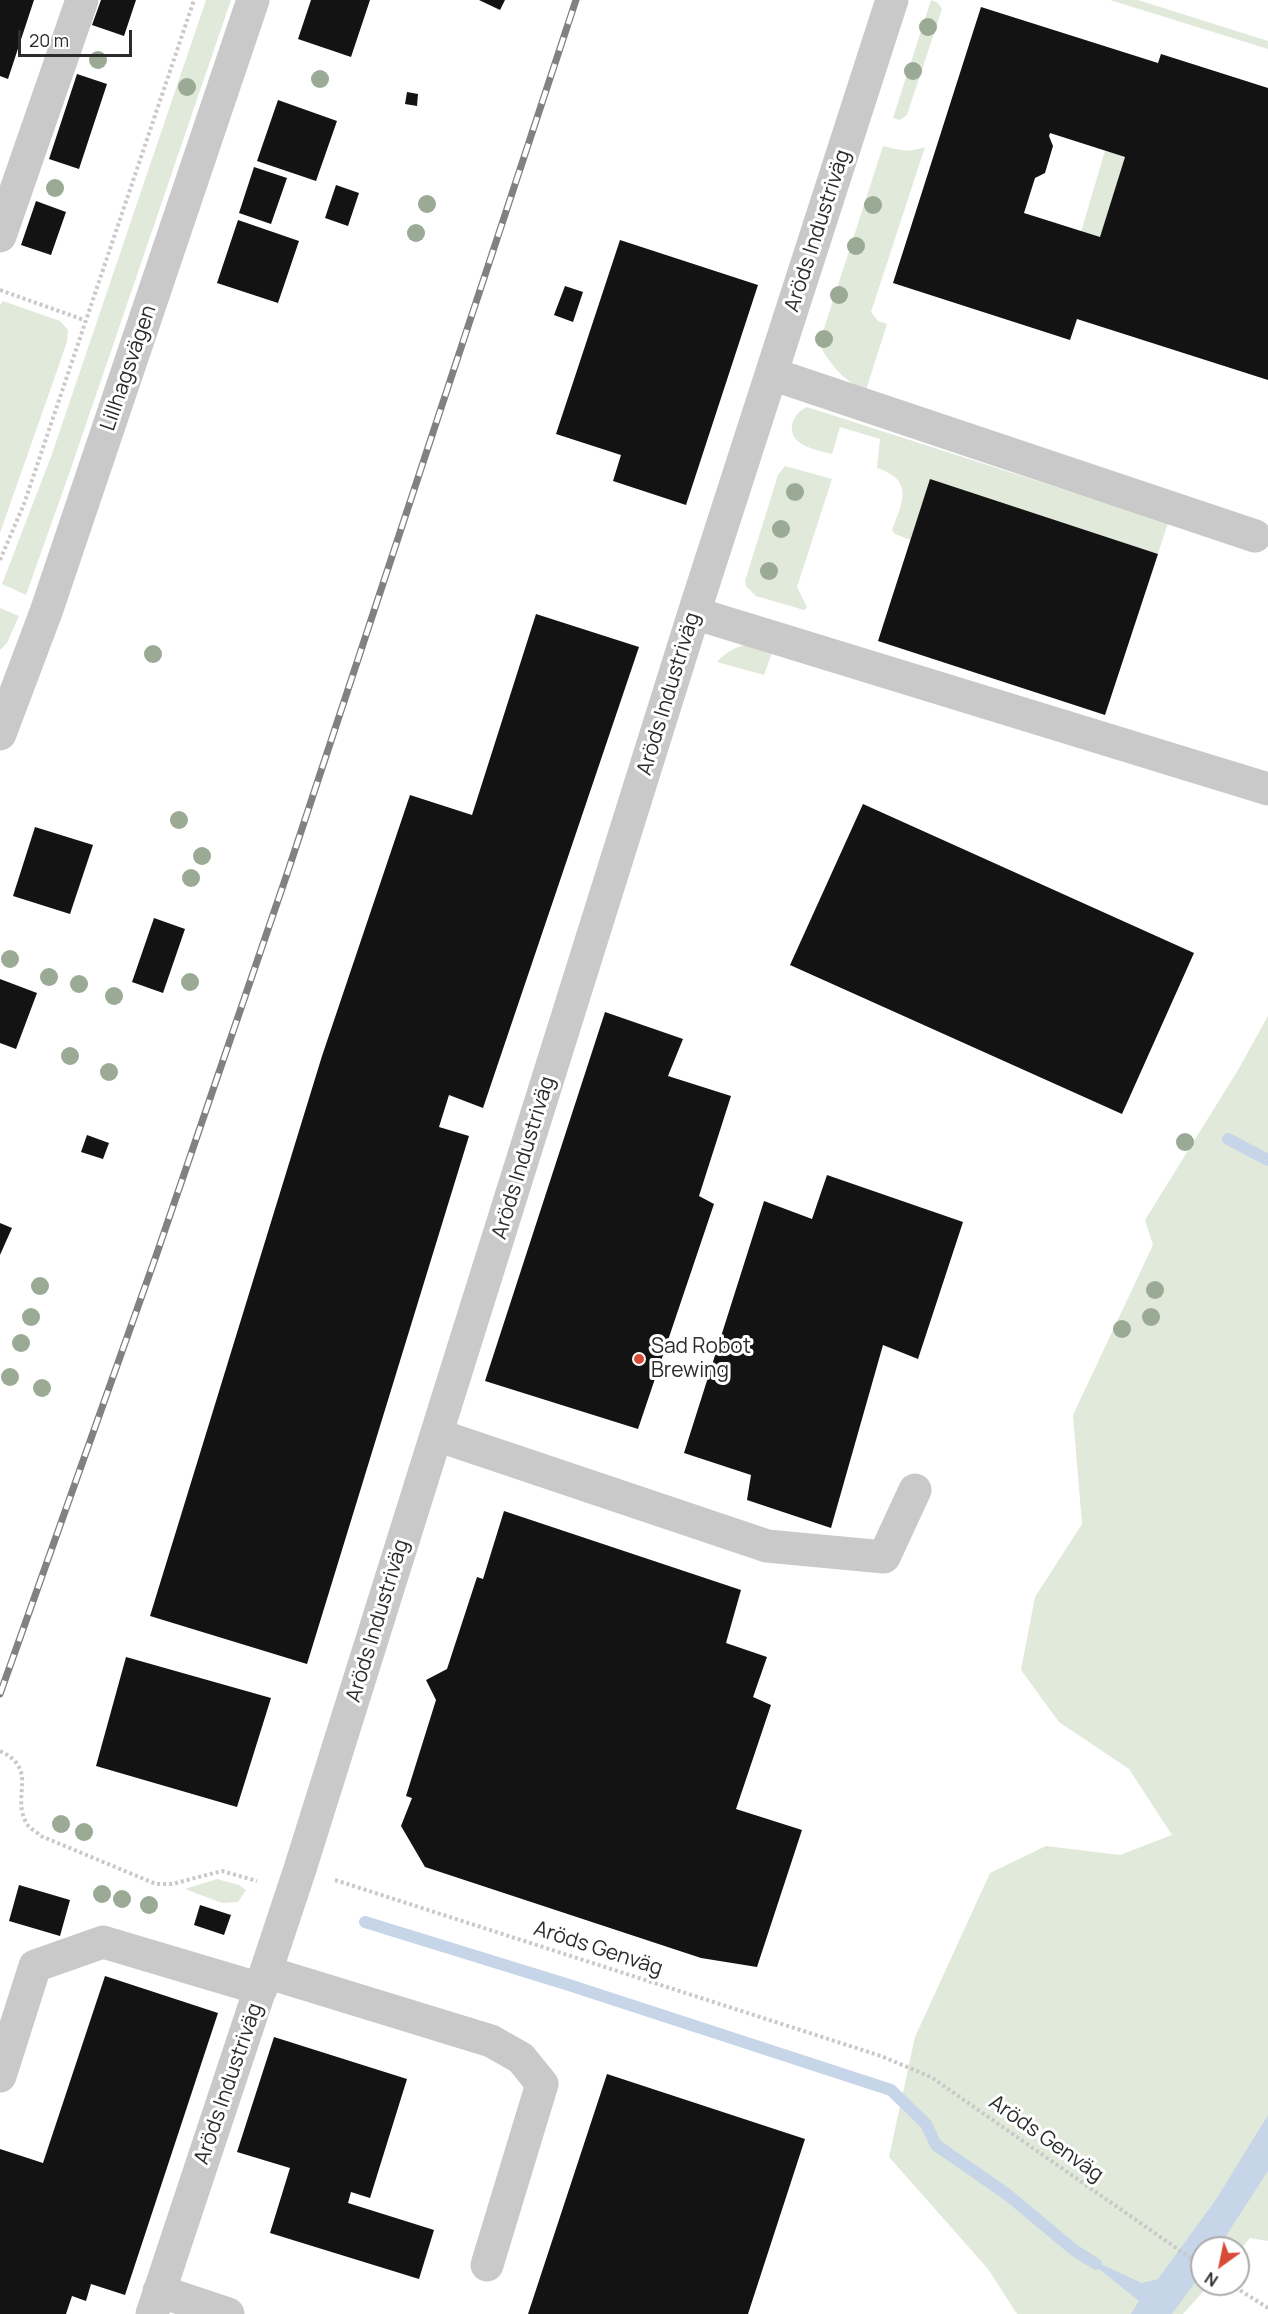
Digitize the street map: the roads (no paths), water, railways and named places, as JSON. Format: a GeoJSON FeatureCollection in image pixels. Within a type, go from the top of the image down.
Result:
{"type":"FeatureCollection","features":[{"type":"Feature","properties":{"kind":"street"},"geometry":{"type":"LineString","coordinates":[[0,236],[82,0]]}},
{"type":"Feature","properties":{"kind":"street","name":"Lillhagsvägen"},"geometry":{"type":"LineString","coordinates":[[4,713],[46,612],[253,0]]}},
{"type":"Feature","properties":{"kind":"street","name":"Aröds Industriväg"},"geometry":{"type":"LineString","coordinates":[[155,2302],[300,1869],[694,613],[892,0]]}},
{"type":"Feature","properties":{"kind":"street"},"geometry":{"type":"LineString","coordinates":[[772,374],[1255,536]]}},
{"type":"Feature","properties":{"kind":"street"},"geometry":{"type":"LineString","coordinates":[[694,613],[1268,789]]}},
{"type":"Feature","properties":{"kind":"street"},"geometry":{"type":"LineString","coordinates":[[437,1435],[767,1546],[884,1557],[915,1490]]}},
{"type":"Feature","properties":{"kind":"street"},"geometry":{"type":"LineString","coordinates":[[0,2076],[34,1966],[103,1942],[263,1980],[491,2041],[521,2058],[542,2084],[488,2265]]}},
{"type":"Feature","properties":{"kind":"street"},"geometry":{"type":"LineString","coordinates":[[155,2302],[228,2314]]}},
{"type":"Feature","properties":{"kind":"water"},"geometry":{"type":"Polygon","coordinates":[[[1268,2115],[1268,2171],[1226,2236],[1190,2236],[1190,2289],[1172,2314],[1131,2314],[1139,2301],[1083,2256],[1142,2283],[1158,2279],[1215,2201],[1268,2115]]]}},
{"type":"Feature","properties":{"kind":"waterway"},"geometry":{"type":"LineString","coordinates":[[1228,1139],[1268,1160]]}},
{"type":"Feature","properties":{"kind":"waterway"},"geometry":{"type":"LineString","coordinates":[[365,1922],[569,1985],[891,2090],[926,2124],[936,2145],[1008,2195],[1074,2250],[1096,2264]]}},
{"type":"Feature","properties":{"kind":"railway"},"geometry":{"type":"LineString","coordinates":[[0,1694],[156,1256],[287,874],[576,0]]}},
{"type":"Feature","properties":{"kind":"place","name":"Sad Robot Brewing"},"geometry":{"type":"Point","coordinates":[639,1359]}}]}
